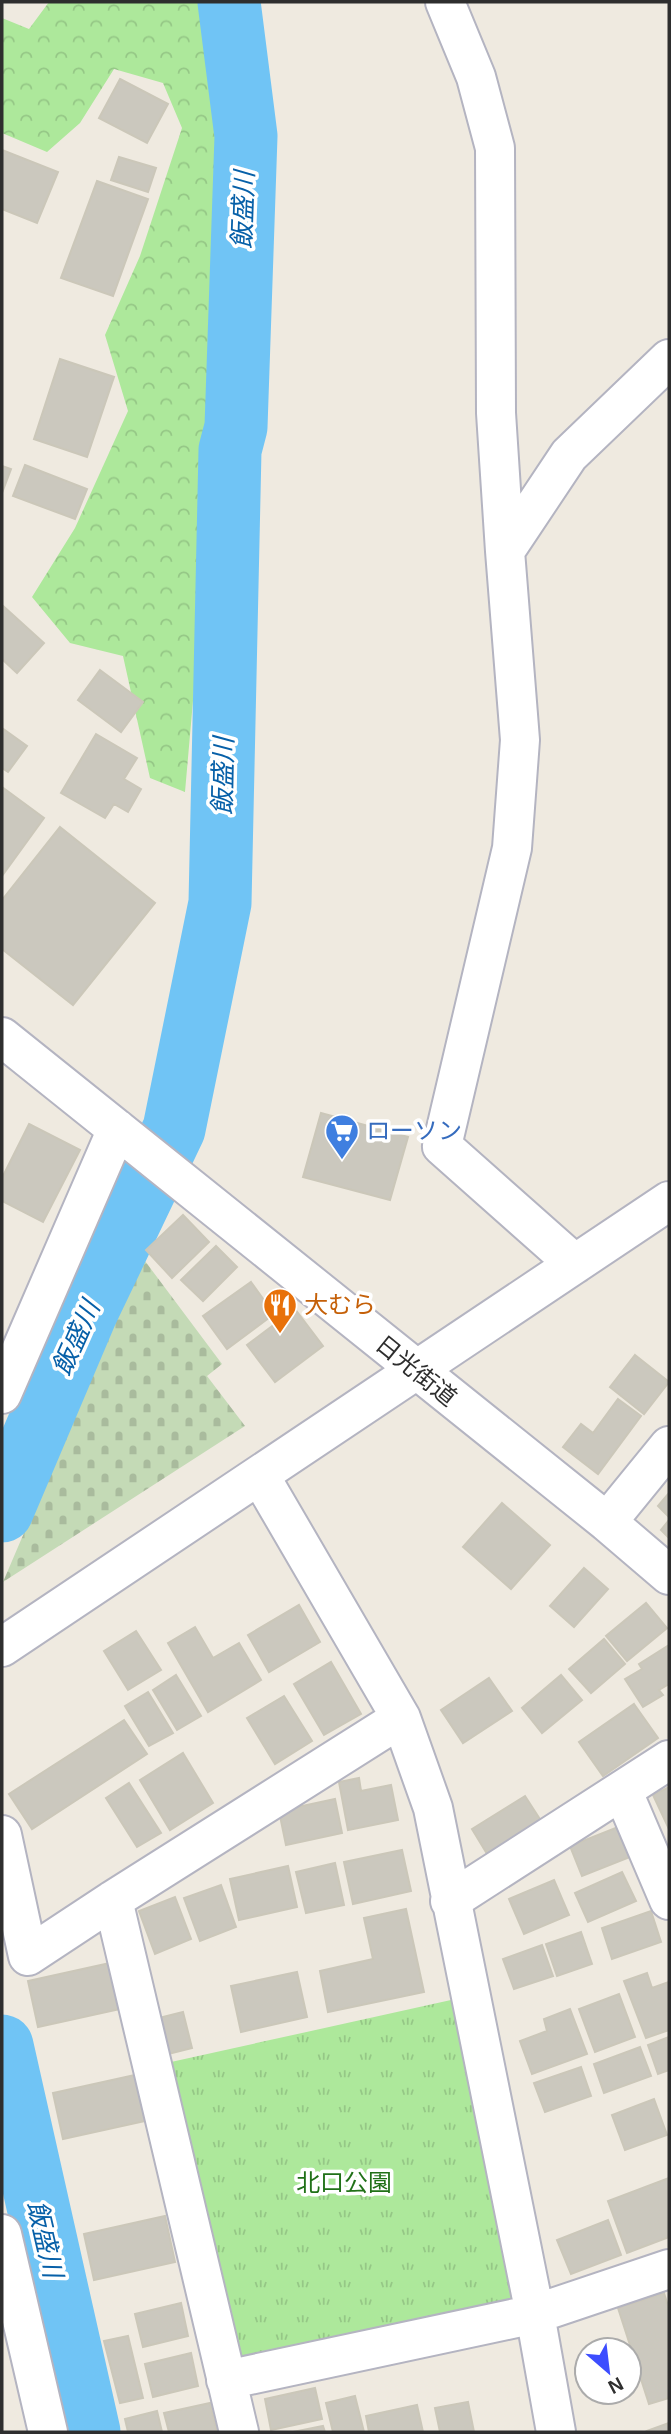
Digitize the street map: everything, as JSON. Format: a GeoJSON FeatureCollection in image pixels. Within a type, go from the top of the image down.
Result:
{"type":"FeatureCollection","features":[{"type":"Feature","properties":{"kind":"street"},"geometry":{"type":"LineString","coordinates":[[445,2],[476,77],[495,148],[496,413],[520,740],[512,848],[442,1146],[575,1264]]}},
{"type":"Feature","properties":{"kind":"street"},"geometry":{"type":"LineString","coordinates":[[505,551],[569,455],[669,359]]}},
{"type":"Feature","properties":{"kind":"street","name":"日光街道"},"geometry":{"type":"LineString","coordinates":[[2,1037],[607,1522],[669,1575]]}},
{"type":"Feature","properties":{"kind":"street"},"geometry":{"type":"LineString","coordinates":[[2,1394],[123,1135]]}},
{"type":"Feature","properties":{"kind":"street"},"geometry":{"type":"LineString","coordinates":[[2,1647],[669,1201]]}},
{"type":"Feature","properties":{"kind":"street"},"geometry":{"type":"LineString","coordinates":[[607,1522],[669,1446]]}},
{"type":"Feature","properties":{"kind":"street"},"geometry":{"type":"LineString","coordinates":[[260,1476],[401,1718],[433,1808],[535,2314],[556,2432]]}},
{"type":"Feature","properties":{"kind":"street"},"geometry":{"type":"LineString","coordinates":[[2,1835],[28,1956],[401,1718]]}},
{"type":"Feature","properties":{"kind":"street"},"geometry":{"type":"LineString","coordinates":[[450,1901],[669,1760]]}},
{"type":"Feature","properties":{"kind":"street"},"geometry":{"type":"LineString","coordinates":[[623,1791],[669,1900]]}},
{"type":"Feature","properties":{"kind":"street"},"geometry":{"type":"LineString","coordinates":[[113,1900],[239,2432]]}},
{"type":"Feature","properties":{"kind":"street"},"geometry":{"type":"LineString","coordinates":[[2,2234],[48,2432]]}},
{"type":"Feature","properties":{"kind":"street"},"geometry":{"type":"LineString","coordinates":[[226,2381],[535,2314],[669,2269]]}},
{"type":"Feature","properties":{"kind":"green space"},"geometry":{"type":"Polygon","coordinates":[[[49,2],[210,2],[222,35],[230,156],[223,359],[185,792],[150,778],[123,656],[70,643],[32,597],[75,528],[128,411],[105,335],[140,256],[182,128],[163,83],[114,69],[80,123],[47,152],[2,133],[2,18],[29,29],[49,2]]]}},
{"type":"Feature","properties":{"kind":"green space"},"geometry":{"type":"Polygon","coordinates":[[[142,1257],[222,1364],[207,1376],[245,1426],[3,1582],[142,1257]]]}},
{"type":"Feature","properties":{"kind":"green space","name":"北口公園"},"geometry":{"type":"Polygon","coordinates":[[[451,2000],[517,2304],[237,2365],[171,2062],[451,2000]]]}},
{"type":"Feature","properties":{"kind":"building"},"geometry":{"type":"Polygon","coordinates":[[[120,79],[168,104],[147,143],[99,118],[120,79]]]}},
{"type":"Feature","properties":{"kind":"building"},"geometry":{"type":"Polygon","coordinates":[[[2,150],[58,172],[37,223],[2,209],[2,150]]]}},
{"type":"Feature","properties":{"kind":"building"},"geometry":{"type":"Polygon","coordinates":[[[119,157],[156,168],[148,192],[111,180],[119,157]]]}},
{"type":"Feature","properties":{"kind":"building"},"geometry":{"type":"Polygon","coordinates":[[[97,181],[148,199],[113,296],[61,278],[97,181]]]}},
{"type":"Feature","properties":{"kind":"building"},"geometry":{"type":"Polygon","coordinates":[[[60,359],[114,377],[87,457],[34,439],[60,359]]]}},
{"type":"Feature","properties":{"kind":"building"},"geometry":{"type":"Polygon","coordinates":[[[25,465],[87,489],[75,519],[13,496],[25,465]]]}},
{"type":"Feature","properties":{"kind":"building"},"geometry":{"type":"Polygon","coordinates":[[[2,466],[11,469],[2,493],[2,466]]]}},
{"type":"Feature","properties":{"kind":"building"},"geometry":{"type":"Polygon","coordinates":[[[2,605],[44,643],[17,673],[2,659],[2,605]]]}},
{"type":"Feature","properties":{"kind":"building"},"geometry":{"type":"Polygon","coordinates":[[[100,670],[143,702],[121,732],[78,700],[100,670]]]}},
{"type":"Feature","properties":{"kind":"building"},"geometry":{"type":"Polygon","coordinates":[[[2,728],[27,746],[8,772],[2,768],[2,728]]]}},
{"type":"Feature","properties":{"kind":"building"},"geometry":{"type":"Polygon","coordinates":[[[96,734],[137,758],[124,779],[141,789],[128,812],[114,804],[105,818],[61,793],[96,734]]]}},
{"type":"Feature","properties":{"kind":"building"},"geometry":{"type":"Polygon","coordinates":[[[2,787],[44,818],[2,876],[2,787]]]}},
{"type":"Feature","properties":{"kind":"building"},"geometry":{"type":"Polygon","coordinates":[[[60,827],[155,903],[73,1005],[2,949],[2,900],[60,827]]]}},
{"type":"Feature","properties":{"kind":"building"},"geometry":{"type":"Polygon","coordinates":[[[321,1113],[408,1137],[390,1200],[303,1177],[321,1113]]]}},
{"type":"Feature","properties":{"kind":"building"},"geometry":{"type":"Polygon","coordinates":[[[29,1124],[80,1150],[43,1222],[2,1201],[2,1178],[29,1124]]]}},
{"type":"Feature","properties":{"kind":"building"},"geometry":{"type":"Polygon","coordinates":[[[183,1215],[209,1242],[172,1278],[146,1250],[183,1215]]]}},
{"type":"Feature","properties":{"kind":"building"},"geometry":{"type":"Polygon","coordinates":[[[216,1246],[237,1267],[203,1301],[181,1280],[216,1246]]]}},
{"type":"Feature","properties":{"kind":"building"},"geometry":{"type":"Polygon","coordinates":[[[251,1282],[274,1314],[227,1349],[203,1316],[251,1282]]]}},
{"type":"Feature","properties":{"kind":"building"},"geometry":{"type":"Polygon","coordinates":[[[295,1309],[323,1346],[275,1382],[247,1345],[295,1309]]]}},
{"type":"Feature","properties":{"kind":"building"},"geometry":{"type":"Polygon","coordinates":[[[635,1355],[669,1382],[644,1414],[610,1387],[635,1355]]]}},
{"type":"Feature","properties":{"kind":"building"},"geometry":{"type":"Polygon","coordinates":[[[618,1399],[641,1416],[598,1474],[563,1447],[581,1424],[593,1433],[618,1399]]]}},
{"type":"Feature","properties":{"kind":"building"},"geometry":{"type":"Polygon","coordinates":[[[669,1493],[669,1517],[658,1506],[669,1493]]]}},
{"type":"Feature","properties":{"kind":"building"},"geometry":{"type":"Polygon","coordinates":[[[502,1503],[550,1545],[511,1589],[463,1547],[502,1503]]]}},
{"type":"Feature","properties":{"kind":"building"},"geometry":{"type":"Polygon","coordinates":[[[669,1520],[669,1538],[661,1530],[669,1520]]]}},
{"type":"Feature","properties":{"kind":"building"},"geometry":{"type":"Polygon","coordinates":[[[584,1568],[608,1589],[574,1627],[550,1606],[584,1568]]]}},
{"type":"Feature","properties":{"kind":"building"},"geometry":{"type":"Polygon","coordinates":[[[646,1603],[667,1628],[627,1661],[606,1636],[646,1603]]]}},
{"type":"Feature","properties":{"kind":"building"},"geometry":{"type":"Polygon","coordinates":[[[299,1605],[320,1642],[269,1672],[248,1635],[299,1605]]]}},
{"type":"Feature","properties":{"kind":"building"},"geometry":{"type":"Polygon","coordinates":[[[195,1627],[213,1658],[239,1643],[261,1680],[208,1712],[168,1643],[195,1627]]]}},
{"type":"Feature","properties":{"kind":"building"},"geometry":{"type":"Polygon","coordinates":[[[136,1631],[161,1670],[128,1690],[104,1651],[136,1631]]]}},
{"type":"Feature","properties":{"kind":"building"},"geometry":{"type":"Polygon","coordinates":[[[604,1639],[625,1664],[591,1693],[569,1669],[604,1639]]]}},
{"type":"Feature","properties":{"kind":"building"},"geometry":{"type":"Polygon","coordinates":[[[669,1645],[669,1684],[659,1690],[663,1695],[643,1707],[625,1679],[642,1669],[639,1664],[669,1645]]]}},
{"type":"Feature","properties":{"kind":"building"},"geometry":{"type":"Polygon","coordinates":[[[331,1662],[361,1714],[324,1735],[294,1684],[331,1662]]]}},
{"type":"Feature","properties":{"kind":"building"},"geometry":{"type":"Polygon","coordinates":[[[176,1675],[201,1716],[177,1730],[153,1690],[176,1675]]]}},
{"type":"Feature","properties":{"kind":"building"},"geometry":{"type":"Polygon","coordinates":[[[561,1675],[582,1700],[542,1733],[522,1708],[561,1675]]]}},
{"type":"Feature","properties":{"kind":"building"},"geometry":{"type":"Polygon","coordinates":[[[489,1678],[512,1711],[463,1743],[441,1710],[489,1678]]]}},
{"type":"Feature","properties":{"kind":"building"},"geometry":{"type":"Polygon","coordinates":[[[148,1692],[173,1733],[149,1746],[125,1706],[148,1692]]]}},
{"type":"Feature","properties":{"kind":"building"},"geometry":{"type":"Polygon","coordinates":[[[284,1696],[312,1741],[275,1764],[247,1718],[284,1696]]]}},
{"type":"Feature","properties":{"kind":"building"},"geometry":{"type":"Polygon","coordinates":[[[634,1704],[658,1738],[603,1776],[579,1742],[634,1704]]]}},
{"type":"Feature","properties":{"kind":"building"},"geometry":{"type":"Polygon","coordinates":[[[124,1720],[147,1754],[32,1829],[9,1794],[124,1720]]]}},
{"type":"Feature","properties":{"kind":"building"},"geometry":{"type":"Polygon","coordinates":[[[183,1753],[213,1803],[170,1830],[140,1780],[183,1753]]]}},
{"type":"Feature","properties":{"kind":"building"},"geometry":{"type":"Polygon","coordinates":[[[359,1778],[361,1791],[391,1785],[398,1820],[348,1830],[339,1782],[359,1778]]]}},
{"type":"Feature","properties":{"kind":"building"},"geometry":{"type":"Polygon","coordinates":[[[129,1783],[161,1833],[137,1847],[106,1798],[129,1783]]]}},
{"type":"Feature","properties":{"kind":"building"},"geometry":{"type":"Polygon","coordinates":[[[669,1787],[669,1829],[653,1795],[669,1787]]]}},
{"type":"Feature","properties":{"kind":"building"},"geometry":{"type":"Polygon","coordinates":[[[525,1796],[543,1824],[489,1857],[472,1829],[525,1796]]]}},
{"type":"Feature","properties":{"kind":"building"},"geometry":{"type":"Polygon","coordinates":[[[335,1799],[342,1833],[286,1845],[279,1811],[335,1799]]]}},
{"type":"Feature","properties":{"kind":"building"},"geometry":{"type":"Polygon","coordinates":[[[618,1827],[630,1857],[582,1876],[570,1846],[618,1827]]]}},
{"type":"Feature","properties":{"kind":"building"},"geometry":{"type":"Polygon","coordinates":[[[402,1850],[411,1891],[353,1904],[344,1862],[402,1850]]]}},
{"type":"Feature","properties":{"kind":"building"},"geometry":{"type":"Polygon","coordinates":[[[335,1863],[344,1905],[306,1913],[296,1872],[335,1863]]]}},
{"type":"Feature","properties":{"kind":"building"},"geometry":{"type":"Polygon","coordinates":[[[288,1866],[297,1907],[239,1920],[230,1879],[288,1866]]]}},
{"type":"Feature","properties":{"kind":"building"},"geometry":{"type":"Polygon","coordinates":[[[622,1872],[636,1901],[588,1922],[575,1893],[622,1872]]]}},
{"type":"Feature","properties":{"kind":"building"},"geometry":{"type":"Polygon","coordinates":[[[554,1880],[569,1915],[524,1934],[509,1899],[554,1880]]]}},
{"type":"Feature","properties":{"kind":"building"},"geometry":{"type":"Polygon","coordinates":[[[221,1885],[236,1927],[200,1941],[184,1898],[221,1885]]]}},
{"type":"Feature","properties":{"kind":"building"},"geometry":{"type":"Polygon","coordinates":[[[175,1897],[191,1939],[155,1954],[139,1911],[175,1897]]]}},
{"type":"Feature","properties":{"kind":"building"},"geometry":{"type":"Polygon","coordinates":[[[406,1909],[424,1992],[328,2012],[320,1971],[373,1959],[364,1918],[406,1909]]]}},
{"type":"Feature","properties":{"kind":"building"},"geometry":{"type":"Polygon","coordinates":[[[651,1911],[661,1942],[612,1959],[602,1928],[651,1911]]]}},
{"type":"Feature","properties":{"kind":"building"},"geometry":{"type":"Polygon","coordinates":[[[581,1932],[592,1964],[557,1976],[546,1944],[581,1932]]]}},
{"type":"Feature","properties":{"kind":"building"},"geometry":{"type":"Polygon","coordinates":[[[542,1945],[553,1976],[514,1989],[503,1959],[542,1945]]]}},
{"type":"Feature","properties":{"kind":"building"},"geometry":{"type":"Polygon","coordinates":[[[110,1963],[120,2009],[38,2027],[28,1981],[110,1963]]]}},
{"type":"Feature","properties":{"kind":"building"},"geometry":{"type":"Polygon","coordinates":[[[297,1972],[307,2017],[241,2032],[231,1986],[297,1972]]]}},
{"type":"Feature","properties":{"kind":"building"},"geometry":{"type":"Polygon","coordinates":[[[647,1973],[652,1988],[669,1982],[669,2030],[646,2038],[624,1981],[647,1973]]]}},
{"type":"Feature","properties":{"kind":"building"},"geometry":{"type":"Polygon","coordinates":[[[619,1994],[635,2037],[595,2052],[579,2009],[619,1994]]]}},
{"type":"Feature","properties":{"kind":"building"},"geometry":{"type":"Polygon","coordinates":[[[570,2009],[587,2054],[532,2074],[520,2041],[547,2031],[544,2019],[570,2009]]]}},
{"type":"Feature","properties":{"kind":"building"},"geometry":{"type":"Polygon","coordinates":[[[183,2012],[192,2048],[168,2054],[159,2018],[183,2012]]]}},
{"type":"Feature","properties":{"kind":"building"},"geometry":{"type":"Polygon","coordinates":[[[669,2037],[669,2070],[658,2074],[648,2045],[669,2037]]]}},
{"type":"Feature","properties":{"kind":"building"},"geometry":{"type":"Polygon","coordinates":[[[640,2047],[651,2076],[604,2093],[594,2064],[640,2047]]]}},
{"type":"Feature","properties":{"kind":"building"},"geometry":{"type":"Polygon","coordinates":[[[581,2067],[591,2096],[545,2112],[534,2083],[581,2067]]]}},
{"type":"Feature","properties":{"kind":"building"},"geometry":{"type":"Polygon","coordinates":[[[135,2075],[145,2121],[63,2139],[53,2093],[135,2075]]]}},
{"type":"Feature","properties":{"kind":"building"},"geometry":{"type":"Polygon","coordinates":[[[654,2099],[667,2135],[625,2150],[612,2115],[654,2099]]]}},
{"type":"Feature","properties":{"kind":"building"},"geometry":{"type":"Polygon","coordinates":[[[669,2178],[669,2237],[627,2253],[608,2201],[669,2178]]]}},
{"type":"Feature","properties":{"kind":"building"},"geometry":{"type":"Polygon","coordinates":[[[165,2216],[175,2262],[94,2280],[84,2234],[165,2216]]]}},
{"type":"Feature","properties":{"kind":"building"},"geometry":{"type":"Polygon","coordinates":[[[608,2220],[621,2255],[571,2274],[557,2240],[608,2220]]]}},
{"type":"Feature","properties":{"kind":"building"},"geometry":{"type":"Polygon","coordinates":[[[664,2293],[669,2309],[669,2398],[649,2404],[643,2385],[643,2336],[627,2336],[618,2308],[664,2293]]]}},
{"type":"Feature","properties":{"kind":"building"},"geometry":{"type":"Polygon","coordinates":[[[181,2303],[188,2336],[143,2347],[135,2314],[181,2303]]]}},
{"type":"Feature","properties":{"kind":"building"},"geometry":{"type":"Polygon","coordinates":[[[128,2336],[143,2398],[120,2403],[104,2341],[128,2336]]]}},
{"type":"Feature","properties":{"kind":"building"},"geometry":{"type":"Polygon","coordinates":[[[191,2353],[198,2386],[153,2397],[145,2364],[191,2353]]]}},
{"type":"Feature","properties":{"kind":"building"},"geometry":{"type":"Polygon","coordinates":[[[315,2388],[322,2419],[271,2430],[265,2399],[315,2388]]]}},
{"type":"Feature","properties":{"kind":"building"},"geometry":{"type":"Polygon","coordinates":[[[355,2396],[364,2432],[333,2432],[326,2403],[355,2396]]]}},
{"type":"Feature","properties":{"kind":"building"},"geometry":{"type":"Polygon","coordinates":[[[468,2402],[474,2432],[440,2432],[435,2408],[468,2402]]]}},
{"type":"Feature","properties":{"kind":"building"},"geometry":{"type":"Polygon","coordinates":[[[210,2403],[217,2432],[169,2432],[164,2413],[210,2403]]]}},
{"type":"Feature","properties":{"kind":"building"},"geometry":{"type":"Polygon","coordinates":[[[417,2405],[423,2432],[369,2432],[366,2416],[417,2405]]]}},
{"type":"Feature","properties":{"kind":"building"},"geometry":{"type":"Polygon","coordinates":[[[157,2411],[162,2432],[128,2432],[125,2419],[157,2411]]]}},
{"type":"Feature","properties":{"kind":"building"},"geometry":{"type":"Polygon","coordinates":[[[669,2423],[669,2432],[647,2431],[669,2423]]]}},
{"type":"Feature","properties":{"kind":"building"},"geometry":{"type":"Polygon","coordinates":[[[323,2426],[325,2432],[293,2432],[323,2426]]]}},
{"type":"Feature","properties":{"kind":"waterway","name":"飯盛川"},"geometry":{"type":"LineString","coordinates":[[2,1511],[86,1313],[174,1129],[220,903],[230,450],[236,427],[246,136],[229,2]]}},
{"type":"Feature","properties":{"kind":"waterway","name":"飯盛川"},"geometry":{"type":"LineString","coordinates":[[2,2046],[89,2432]]}},
{"type":"Feature","properties":{"kind":"place","name":"ローソン"},"geometry":{"type":"Point","coordinates":[342,1161]}},
{"type":"Feature","properties":{"kind":"place","name":"大むら"},"geometry":{"type":"Point","coordinates":[280,1335]}}]}
